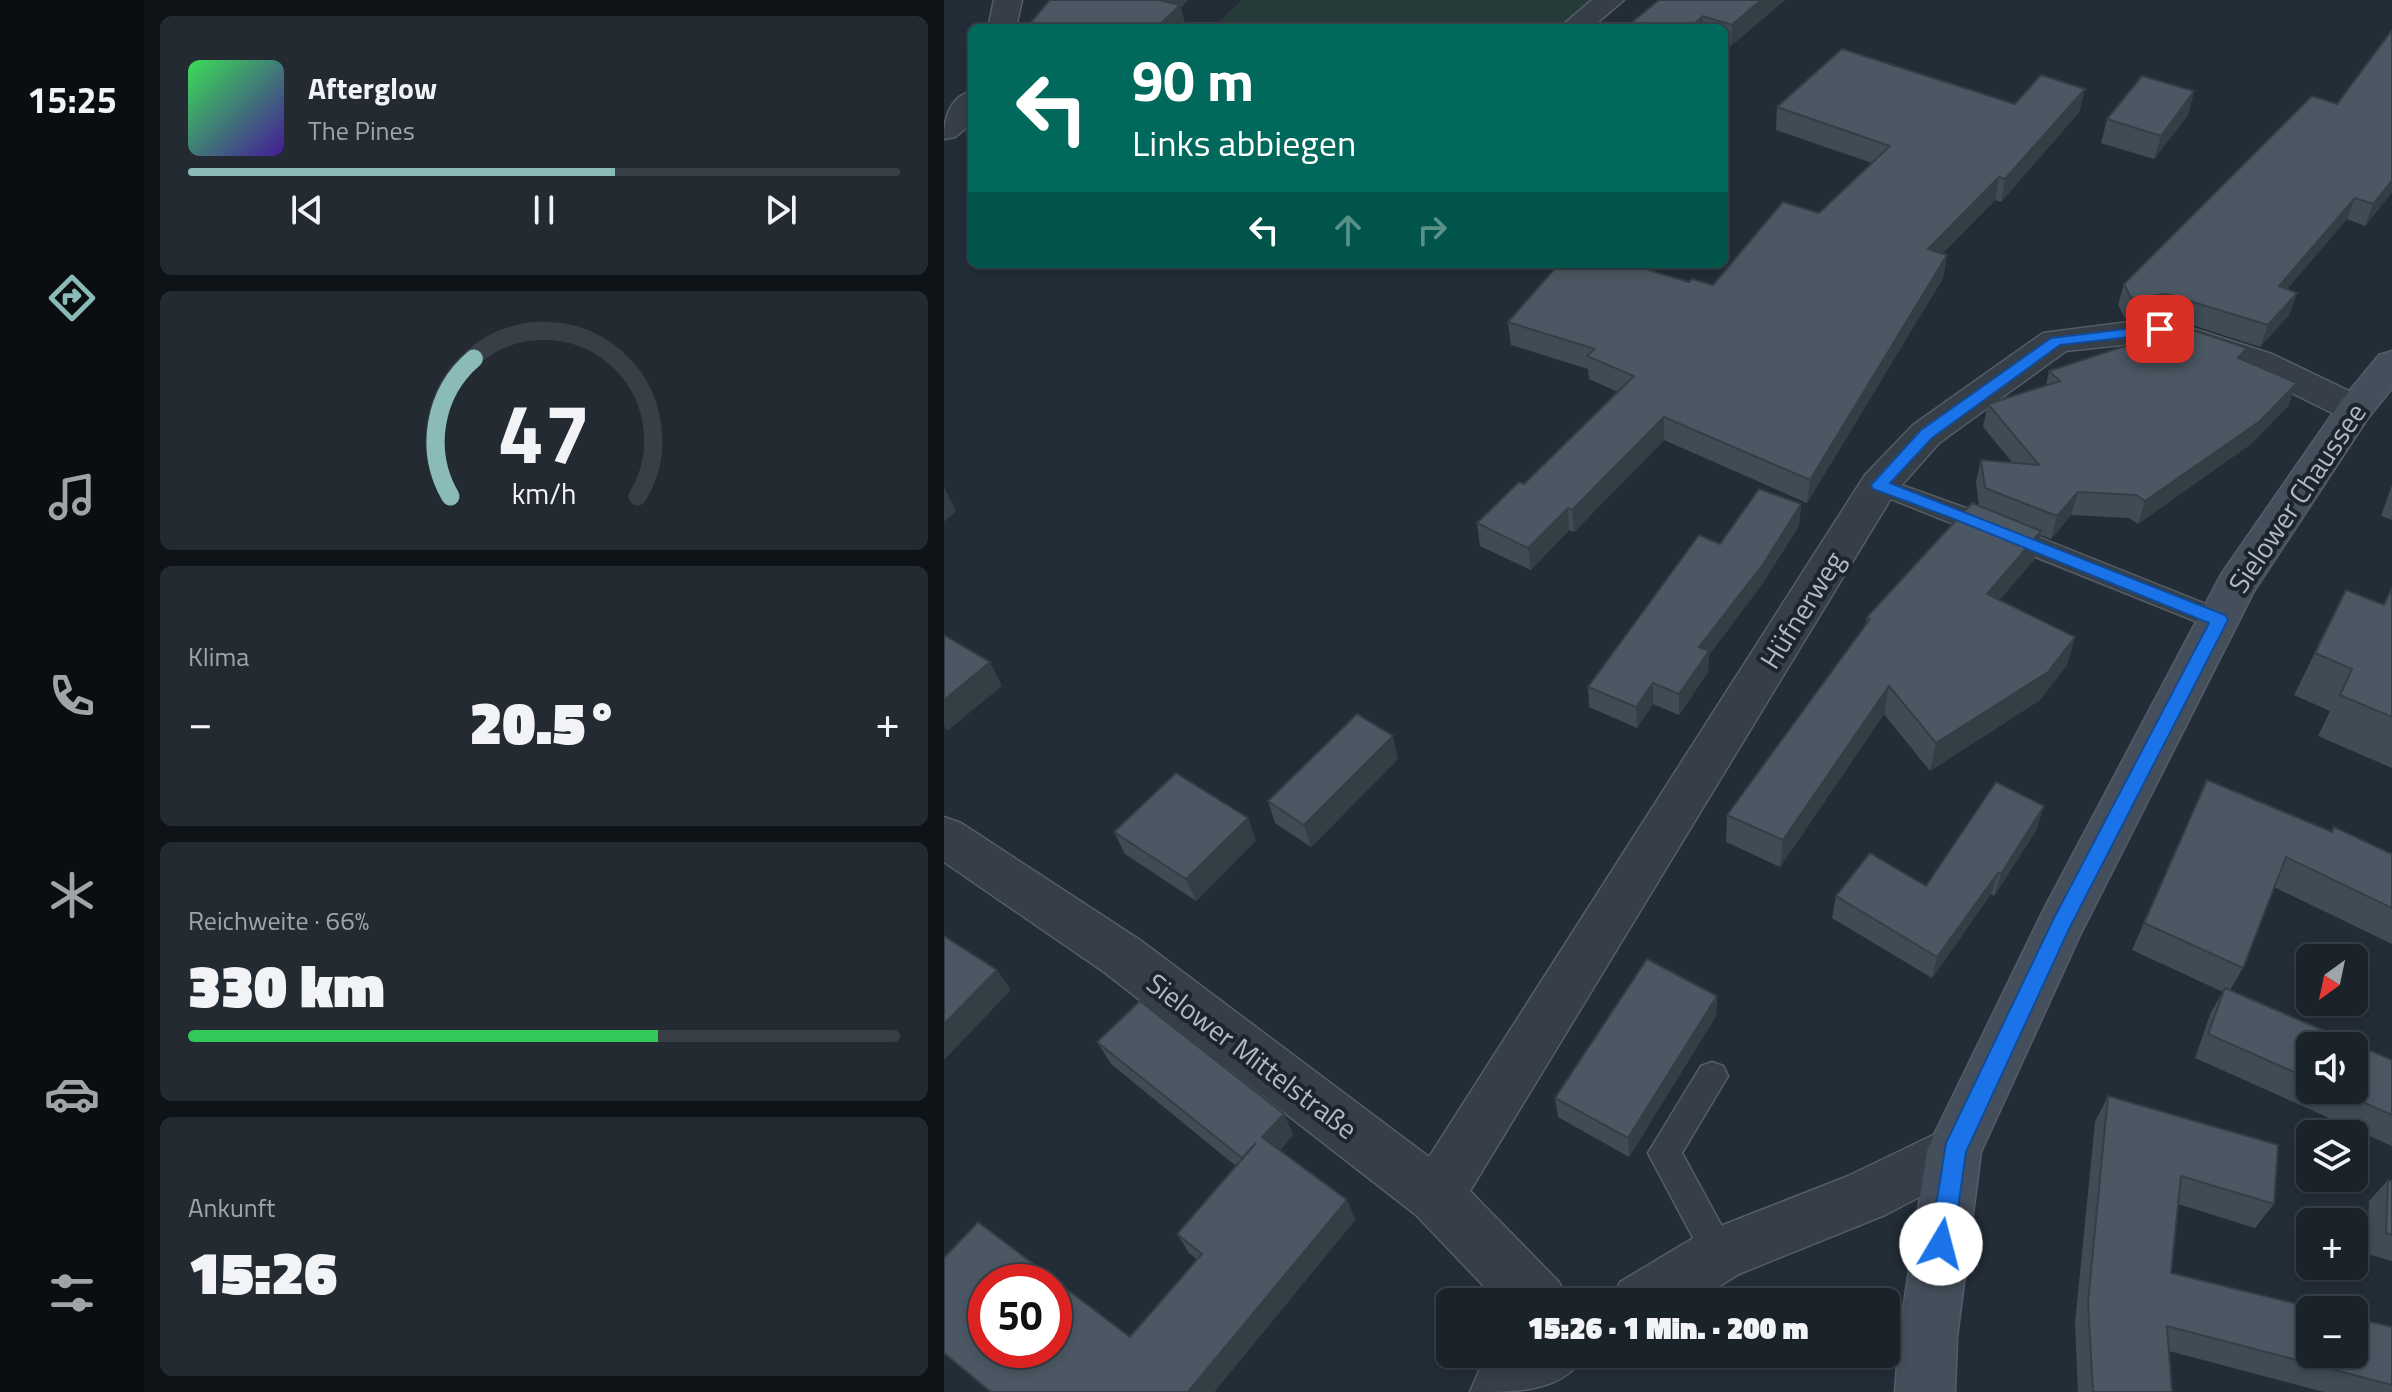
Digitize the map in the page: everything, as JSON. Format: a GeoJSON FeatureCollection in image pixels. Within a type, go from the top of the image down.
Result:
{"type":"FeatureCollection","features":[{"type":"Feature","properties":{"kind":"main road","name":"Sielower Chaussee"},"geometry":{"type":"LineString","coordinates":[[1925,1392],[1928,1337],[1954,1151],[2061,924],[2237,584],[2355,409],[2392,363]]}},
{"type":"Feature","properties":{"kind":"street"},"geometry":{"type":"LineString","coordinates":[[1003,24],[1008,0]]}},
{"type":"Feature","properties":{"kind":"street"},"geometry":{"type":"LineString","coordinates":[[1578,24],[1610,0]]}},
{"type":"Feature","properties":{"kind":"street"},"geometry":{"type":"LineString","coordinates":[[944,130],[963,115],[968,107]]}},
{"type":"Feature","properties":{"kind":"street","name":"Hüfnerweg"},"geometry":{"type":"LineString","coordinates":[[1436,1196],[1879,485],[1926,434],[2056,341],[2160,329],[2259,362],[2355,409]]}},
{"type":"Feature","properties":{"kind":"street","name":"Sielower Mittelstraße"},"geometry":{"type":"LineString","coordinates":[[944,837],[1122,956],[1436,1196],[1525,1288]]}},
{"type":"Feature","properties":{"kind":"street"},"geometry":{"type":"LineString","coordinates":[[1663,1288],[1720,1254],[1865,1196],[1954,1151]]}},
{"type":"Feature","properties":{"kind":"street"},"geometry":{"type":"LineString","coordinates":[[1500,1392],[1535,1368]]}},
{"type":"Feature","properties":{"kind":"lane"},"geometry":{"type":"LineString","coordinates":[[1879,485],[2219,620]]}},
{"type":"Feature","properties":{"kind":"lane"},"geometry":{"type":"LineString","coordinates":[[1712,1076],[1664,1153],[1720,1254]]}},
{"type":"Feature","properties":{"kind":"green space"},"geometry":{"type":"Polygon","coordinates":[[[1242,0],[1595,0],[1562,24],[1216,24],[1242,0]]]}},
{"type":"Feature","properties":{"kind":"building"},"geometry":{"type":"Polygon","coordinates":[[[1050,0],[1163,0],[1180,5],[1160,24],[1029,24],[1050,0]]]}},
{"type":"Feature","properties":{"kind":"building"},"geometry":{"type":"Polygon","coordinates":[[[1659,0],[1761,0],[1732,25],[1703,16],[1694,24],[1630,24],[1659,0]]]}},
{"type":"Feature","properties":{"kind":"building"},"geometry":{"type":"Polygon","coordinates":[[[2392,30],[2392,181],[2373,204],[2355,198],[2279,286],[2297,293],[2268,325],[2167,294],[2131,298],[2124,284],[2312,96],[2337,104],[2392,30]]]}},
{"type":"Feature","properties":{"kind":"building"},"geometry":{"type":"Polygon","coordinates":[[[1842,49],[2015,104],[2041,75],[2085,89],[2005,179],[1999,177],[1928,249],[1947,255],[1810,480],[1664,417],[1572,510],[1568,508],[1528,548],[1477,523],[1519,482],[1524,484],[1634,376],[1587,356],[1595,349],[1508,322],[1555,268],[1642,268],[1689,282],[1692,279],[1713,285],[1783,202],[1819,213],[1890,146],[1777,107],[1842,49]]]}},
{"type":"Feature","properties":{"kind":"building"},"geometry":{"type":"Polygon","coordinates":[[[2142,76],[2194,91],[2161,136],[2107,119],[2142,76]]]}},
{"type":"Feature","properties":{"kind":"building"},"geometry":{"type":"Polygon","coordinates":[[[2165,321],[2247,348],[2238,358],[2297,383],[2260,421],[2145,501],[2136,495],[2078,492],[2057,516],[1985,488],[1981,460],[2039,465],[1988,404],[2060,381],[2049,371],[2153,337],[2145,323],[2165,321]]]}},
{"type":"Feature","properties":{"kind":"building"},"geometry":{"type":"Polygon","coordinates":[[[1759,489],[1801,504],[1764,563],[1699,647],[1709,651],[1679,694],[1653,683],[1636,707],[1588,687],[1699,535],[1720,544],[1759,489]]]}},
{"type":"Feature","properties":{"kind":"building"},"geometry":{"type":"Polygon","coordinates":[[[1972,503],[2041,531],[1987,594],[2075,637],[2048,672],[1936,743],[1889,686],[1783,840],[1727,815],[1870,619],[1867,617],[1972,503]]]}},
{"type":"Feature","properties":{"kind":"building"},"geometry":{"type":"Polygon","coordinates":[[[2392,588],[2392,717],[2340,695],[2352,669],[2315,653],[2346,590],[2384,605],[2392,588]]]}},
{"type":"Feature","properties":{"kind":"building"},"geometry":{"type":"Polygon","coordinates":[[[944,635],[990,662],[944,700],[944,635]]]}},
{"type":"Feature","properties":{"kind":"building"},"geometry":{"type":"Polygon","coordinates":[[[1357,714],[1393,736],[1304,825],[1268,801],[1357,714]]]}},
{"type":"Feature","properties":{"kind":"building"},"geometry":{"type":"Polygon","coordinates":[[[1176,773],[1248,818],[1186,879],[1114,832],[1176,773]]]}},
{"type":"Feature","properties":{"kind":"building"},"geometry":{"type":"Polygon","coordinates":[[[2207,780],[2332,832],[2334,827],[2392,854],[2392,908],[2286,857],[2243,968],[2144,923],[2207,780]]]}},
{"type":"Feature","properties":{"kind":"building"},"geometry":{"type":"Polygon","coordinates":[[[1996,782],[2044,806],[2001,874],[1998,873],[1937,957],[1836,896],[1870,853],[1926,886],[1996,782]]]}},
{"type":"Feature","properties":{"kind":"building"},"geometry":{"type":"Polygon","coordinates":[[[944,936],[997,970],[944,1024],[944,936]]]}},
{"type":"Feature","properties":{"kind":"building"},"geometry":{"type":"Polygon","coordinates":[[[1647,959],[1717,996],[1628,1138],[1555,1098],[1647,959]]]}},
{"type":"Feature","properties":{"kind":"building"},"geometry":{"type":"Polygon","coordinates":[[[2225,988],[2327,1032],[2296,1032],[2296,1073],[2208,1034],[2225,988]]]}},
{"type":"Feature","properties":{"kind":"building"},"geometry":{"type":"Polygon","coordinates":[[[1140,1001],[1284,1114],[1262,1137],[1347,1200],[1188,1392],[991,1392],[944,1353],[944,1258],[978,1222],[1034,1264],[968,1264],[968,1368],[1072,1368],[1072,1293],[1130,1337],[1202,1254],[1177,1234],[1256,1143],[1242,1158],[1097,1042],[1140,1001]]]}},
{"type":"Feature","properties":{"kind":"building"},"geometry":{"type":"Polygon","coordinates":[[[2368,1050],[2392,1060],[2392,1115],[2367,1104],[2368,1050]]]}},
{"type":"Feature","properties":{"kind":"building"},"geometry":{"type":"Polygon","coordinates":[[[2108,1096],[2278,1145],[2274,1204],[2181,1176],[2171,1273],[2296,1304],[2296,1360],[2167,1326],[2172,1392],[2093,1392],[2088,1302],[2108,1096]]]}},
{"type":"Feature","properties":{"kind":"building"},"geometry":{"type":"Polygon","coordinates":[[[2388,1180],[2392,1181],[2392,1235],[2386,1233],[2388,1180]]]}},
{"type":"Feature","properties":{"kind":"building"},"geometry":{"type":"Polygon","coordinates":[[[2368,1321],[2392,1327],[2392,1385],[2327,1368],[2368,1368],[2368,1321]]]}},
{"type":"Feature","properties":{"kind":"route"},"geometry":{"type":"LineString","coordinates":[[1941,1244],[1954,1151],[2061,924],[2219,620],[1879,485],[1926,434],[2056,341],[2160,329]]}}]}
